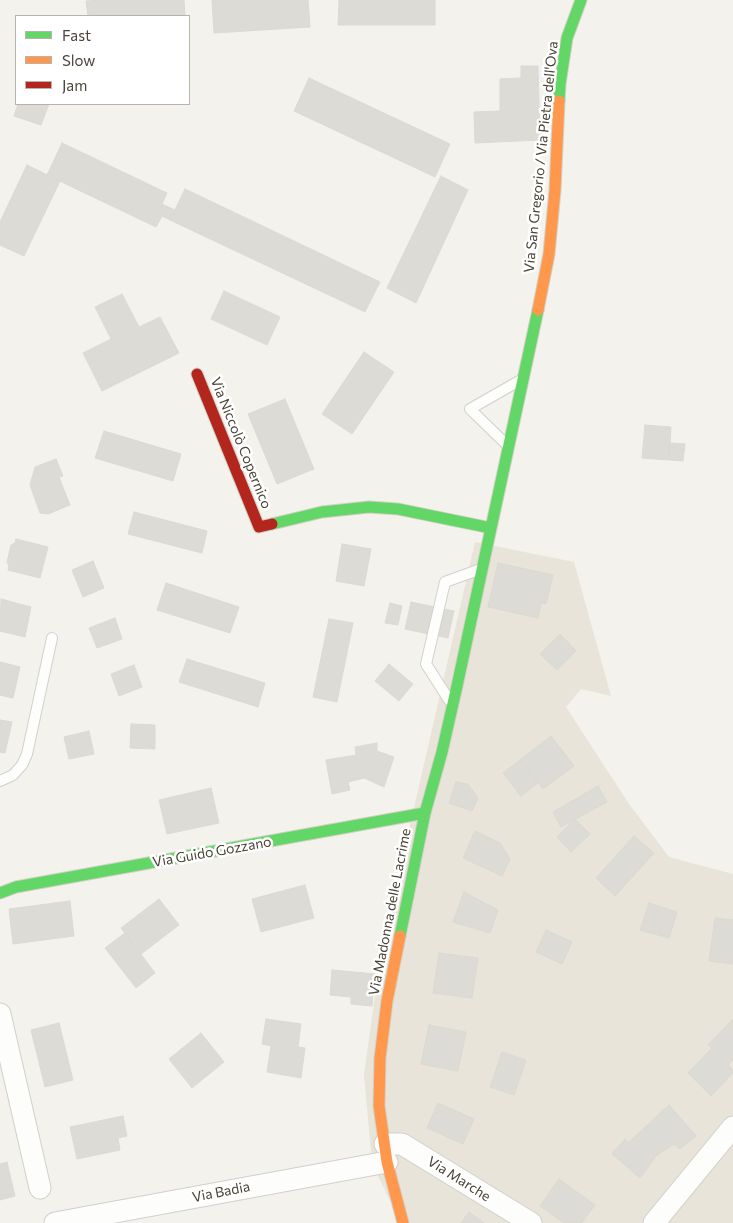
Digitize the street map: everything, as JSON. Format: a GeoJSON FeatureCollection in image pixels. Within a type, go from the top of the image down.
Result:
{"type":"FeatureCollection","features":[{"type":"Feature","properties":{"kind":"main road","name":"Via San Gregorio / Via Pietra dell'Ova"},"geometry":{"type":"LineString","coordinates":[[490,528],[524,378],[549,254],[555,190],[560,84],[567,38],[581,0]]}},
{"type":"Feature","properties":{"kind":"main road","name":"Via Niccolò Copernico"},"geometry":{"type":"LineString","coordinates":[[197,374],[260,527],[322,512],[368,507],[398,509],[490,528]]}},
{"type":"Feature","properties":{"kind":"main road","name":"Via Madonna delle Lacrime"},"geometry":{"type":"LineString","coordinates":[[403,1223],[386,1153],[379,1106],[380,1058],[387,1001],[425,813],[453,706],[490,528]]}},
{"type":"Feature","properties":{"kind":"main road","name":"Via Guido Gozzano"},"geometry":{"type":"LineString","coordinates":[[0,893],[16,888],[425,813]]}},
{"type":"Feature","properties":{"kind":"street"},"geometry":{"type":"LineString","coordinates":[[0,1014],[40,1188]]}},
{"type":"Feature","properties":{"kind":"street"},"geometry":{"type":"LineString","coordinates":[[654,1223],[732,1131]]}},
{"type":"Feature","properties":{"kind":"street","name":"Via Marche"},"geometry":{"type":"LineString","coordinates":[[386,1153],[402,1144],[531,1223]]}},
{"type":"Feature","properties":{"kind":"street","name":"Via Badia"},"geometry":{"type":"LineString","coordinates":[[55,1223],[122,1217],[386,1153]]}},
{"type":"Feature","properties":{"kind":"lane"},"geometry":{"type":"LineString","coordinates":[[509,447],[470,408],[524,378]]}},
{"type":"Feature","properties":{"kind":"lane"},"geometry":{"type":"LineString","coordinates":[[453,706],[426,664],[445,582],[482,569]]}},
{"type":"Feature","properties":{"kind":"lane"},"geometry":{"type":"LineString","coordinates":[[0,780],[13,775],[22,765],[27,754],[52,638]]}},
{"type":"Feature","properties":{"kind":"shaded area"},"geometry":{"type":"Polygon","coordinates":[[[475,542],[574,562],[611,696],[581,689],[566,707],[629,804],[669,857],[733,874],[733,1223],[401,1223],[372,1164],[364,1074],[382,947],[475,542]]]}},
{"type":"Feature","properties":{"kind":"building"},"geometry":{"type":"Polygon","coordinates":[[[184,0],[185,15],[88,15],[86,1],[184,0]]]}},
{"type":"Feature","properties":{"kind":"building"},"geometry":{"type":"Polygon","coordinates":[[[212,0],[308,0],[310,27],[214,33],[212,0]]]}},
{"type":"Feature","properties":{"kind":"building"},"geometry":{"type":"Polygon","coordinates":[[[339,0],[435,0],[435,25],[338,25],[339,0]]]}},
{"type":"Feature","properties":{"kind":"building"},"geometry":{"type":"Polygon","coordinates":[[[521,66],[538,66],[540,140],[475,143],[474,112],[500,111],[500,79],[521,78],[521,66]]]}},
{"type":"Feature","properties":{"kind":"building"},"geometry":{"type":"Polygon","coordinates":[[[309,78],[450,144],[435,177],[294,111],[309,78]]]}},
{"type":"Feature","properties":{"kind":"building"},"geometry":{"type":"Polygon","coordinates":[[[18,105],[49,105],[41,125],[14,116],[18,105]]]}},
{"type":"Feature","properties":{"kind":"building"},"geometry":{"type":"Polygon","coordinates":[[[62,143],[167,193],[162,204],[175,210],[170,220],[162,216],[156,227],[47,175],[62,143]]]}},
{"type":"Feature","properties":{"kind":"building"},"geometry":{"type":"Polygon","coordinates":[[[27,165],[60,181],[24,256],[0,245],[0,222],[27,165]]]}},
{"type":"Feature","properties":{"kind":"building"},"geometry":{"type":"Polygon","coordinates":[[[441,176],[468,190],[416,303],[387,288],[441,176]]]}},
{"type":"Feature","properties":{"kind":"building"},"geometry":{"type":"Polygon","coordinates":[[[185,189],[380,282],[365,312],[170,220],[185,189]]]}},
{"type":"Feature","properties":{"kind":"building"},"geometry":{"type":"Polygon","coordinates":[[[224,291],[280,317],[267,345],[211,319],[224,291]]]}},
{"type":"Feature","properties":{"kind":"building"},"geometry":{"type":"Polygon","coordinates":[[[122,294],[139,327],[160,317],[179,353],[102,391],[83,353],[111,339],[95,307],[122,294]]]}},
{"type":"Feature","properties":{"kind":"building"},"geometry":{"type":"Polygon","coordinates":[[[364,352],[394,372],[352,434],[322,414],[364,352]]]}},
{"type":"Feature","properties":{"kind":"building"},"geometry":{"type":"Polygon","coordinates":[[[285,399],[314,469],[277,484],[248,414],[285,399]]]}},
{"type":"Feature","properties":{"kind":"building"},"geometry":{"type":"Polygon","coordinates":[[[645,425],[671,427],[669,460],[642,458],[645,425]]]}},
{"type":"Feature","properties":{"kind":"building"},"geometry":{"type":"Polygon","coordinates":[[[104,431],[181,454],[173,481],[95,458],[104,431]]]}},
{"type":"Feature","properties":{"kind":"building"},"geometry":{"type":"Polygon","coordinates":[[[670,443],[685,444],[683,461],[669,460],[670,443]]]}},
{"type":"Feature","properties":{"kind":"building"},"geometry":{"type":"Polygon","coordinates":[[[56,459],[63,476],[59,477],[70,505],[48,514],[40,513],[30,485],[35,467],[56,459]]]}},
{"type":"Feature","properties":{"kind":"building"},"geometry":{"type":"Polygon","coordinates":[[[134,512],[207,531],[202,553],[128,534],[134,512]]]}},
{"type":"Feature","properties":{"kind":"building"},"geometry":{"type":"Polygon","coordinates":[[[16,539],[48,547],[40,578],[8,570],[7,562],[11,545],[15,543],[16,539]]]}},
{"type":"Feature","properties":{"kind":"building"},"geometry":{"type":"Polygon","coordinates":[[[342,544],[371,549],[364,586],[336,581],[342,544]]]}},
{"type":"Feature","properties":{"kind":"building"},"geometry":{"type":"Polygon","coordinates":[[[93,561],[104,588],[83,597],[72,570],[93,561]]]}},
{"type":"Feature","properties":{"kind":"building"},"geometry":{"type":"Polygon","coordinates":[[[498,563],[553,575],[546,604],[541,603],[538,618],[488,607],[498,563]]]}},
{"type":"Feature","properties":{"kind":"building"},"geometry":{"type":"Polygon","coordinates":[[[166,583],[239,607],[230,633],[157,610],[166,583]]]}},
{"type":"Feature","properties":{"kind":"building"},"geometry":{"type":"Polygon","coordinates":[[[1,599],[31,607],[25,637],[0,631],[1,599]]]}},
{"type":"Feature","properties":{"kind":"building"},"geometry":{"type":"Polygon","coordinates":[[[411,602],[454,611],[448,638],[405,629],[411,602]]]}},
{"type":"Feature","properties":{"kind":"building"},"geometry":{"type":"Polygon","coordinates":[[[390,603],[402,606],[398,625],[385,623],[390,603]]]}},
{"type":"Feature","properties":{"kind":"building"},"geometry":{"type":"Polygon","coordinates":[[[115,618],[122,639],[97,648],[89,628],[115,618]]]}},
{"type":"Feature","properties":{"kind":"building"},"geometry":{"type":"Polygon","coordinates":[[[329,619],[353,623],[337,702],[313,697],[329,619]]]}},
{"type":"Feature","properties":{"kind":"building"},"geometry":{"type":"Polygon","coordinates":[[[560,634],[576,651],[557,670],[540,654],[560,634]]]}},
{"type":"Feature","properties":{"kind":"building"},"geometry":{"type":"Polygon","coordinates":[[[187,659],[265,683],[258,707],[179,682],[187,659]]]}},
{"type":"Feature","properties":{"kind":"building"},"geometry":{"type":"Polygon","coordinates":[[[0,662],[20,667],[13,698],[0,695],[0,662]]]}},
{"type":"Feature","properties":{"kind":"building"},"geometry":{"type":"Polygon","coordinates":[[[389,664],[413,684],[399,701],[375,681],[389,664]]]}},
{"type":"Feature","properties":{"kind":"building"},"geometry":{"type":"Polygon","coordinates":[[[134,665],[142,687],[119,696],[111,674],[134,665]]]}},
{"type":"Feature","properties":{"kind":"building"},"geometry":{"type":"Polygon","coordinates":[[[0,720],[12,722],[5,753],[0,752],[0,720]]]}},
{"type":"Feature","properties":{"kind":"building"},"geometry":{"type":"Polygon","coordinates":[[[131,724],[155,725],[155,749],[130,748],[131,724]]]}},
{"type":"Feature","properties":{"kind":"building"},"geometry":{"type":"Polygon","coordinates":[[[89,731],[94,754],[69,759],[64,737],[89,731]]]}},
{"type":"Feature","properties":{"kind":"building"},"geometry":{"type":"Polygon","coordinates":[[[551,736],[574,766],[543,789],[520,760],[551,736]]]}},
{"type":"Feature","properties":{"kind":"building"},"geometry":{"type":"Polygon","coordinates":[[[377,743],[377,751],[394,757],[384,787],[364,778],[348,782],[350,790],[332,794],[326,760],[356,755],[355,747],[377,743]]]}},
{"type":"Feature","properties":{"kind":"building"},"geometry":{"type":"Polygon","coordinates":[[[520,760],[538,783],[521,796],[503,773],[520,760]]]}},
{"type":"Feature","properties":{"kind":"building"},"geometry":{"type":"Polygon","coordinates":[[[456,782],[468,784],[478,798],[472,811],[449,803],[456,782]]]}},
{"type":"Feature","properties":{"kind":"building"},"geometry":{"type":"Polygon","coordinates":[[[598,786],[607,802],[561,827],[553,812],[598,786]]]}},
{"type":"Feature","properties":{"kind":"building"},"geometry":{"type":"Polygon","coordinates":[[[211,788],[219,823],[167,834],[159,800],[211,788]]]}},
{"type":"Feature","properties":{"kind":"building"},"geometry":{"type":"Polygon","coordinates":[[[575,819],[590,834],[571,852],[557,837],[575,819]]]}},
{"type":"Feature","properties":{"kind":"building"},"geometry":{"type":"Polygon","coordinates":[[[475,831],[500,843],[510,859],[502,876],[463,858],[475,831]]]}},
{"type":"Feature","properties":{"kind":"building"},"geometry":{"type":"Polygon","coordinates":[[[634,836],[654,853],[615,896],[596,878],[634,836]]]}},
{"type":"Feature","properties":{"kind":"building"},"geometry":{"type":"Polygon","coordinates":[[[305,885],[314,918],[261,932],[252,899],[305,885]]]}},
{"type":"Feature","properties":{"kind":"building"},"geometry":{"type":"Polygon","coordinates":[[[464,892],[498,910],[490,933],[453,922],[464,892]]]}},
{"type":"Feature","properties":{"kind":"building"},"geometry":{"type":"Polygon","coordinates":[[[159,899],[179,925],[141,954],[121,928],[159,899]]]}},
{"type":"Feature","properties":{"kind":"building"},"geometry":{"type":"Polygon","coordinates":[[[70,901],[74,936],[13,944],[9,909],[70,901]]]}},
{"type":"Feature","properties":{"kind":"building"},"geometry":{"type":"Polygon","coordinates":[[[649,903],[677,912],[669,938],[640,930],[649,903]]]}},
{"type":"Feature","properties":{"kind":"building"},"geometry":{"type":"Polygon","coordinates":[[[715,918],[733,920],[733,964],[709,961],[715,918]]]}},
{"type":"Feature","properties":{"kind":"building"},"geometry":{"type":"Polygon","coordinates":[[[546,930],[572,942],[562,964],[536,952],[546,930]]]}},
{"type":"Feature","properties":{"kind":"building"},"geometry":{"type":"Polygon","coordinates":[[[125,933],[155,973],[136,988],[105,948],[125,933]]]}},
{"type":"Feature","properties":{"kind":"building"},"geometry":{"type":"Polygon","coordinates":[[[439,953],[478,958],[472,998],[433,993],[439,953]]]}},
{"type":"Feature","properties":{"kind":"building"},"geometry":{"type":"Polygon","coordinates":[[[332,970],[375,974],[372,1006],[351,1004],[351,997],[330,995],[332,970]]]}},
{"type":"Feature","properties":{"kind":"building"},"geometry":{"type":"Polygon","coordinates":[[[266,1019],[301,1024],[298,1047],[305,1048],[301,1078],[267,1072],[271,1046],[262,1044],[266,1019]]]}},
{"type":"Feature","properties":{"kind":"building"},"geometry":{"type":"Polygon","coordinates":[[[733,1019],[733,1060],[728,1065],[733,1070],[733,1073],[711,1096],[688,1073],[712,1048],[708,1045],[733,1019]]]}},
{"type":"Feature","properties":{"kind":"building"},"geometry":{"type":"Polygon","coordinates":[[[59,1023],[73,1080],[45,1087],[31,1030],[59,1023]]]}},
{"type":"Feature","properties":{"kind":"building"},"geometry":{"type":"Polygon","coordinates":[[[429,1025],[466,1032],[458,1071],[421,1064],[429,1025]]]}},
{"type":"Feature","properties":{"kind":"building"},"geometry":{"type":"Polygon","coordinates":[[[201,1033],[224,1062],[192,1088],[169,1059],[201,1033]]]}},
{"type":"Feature","properties":{"kind":"building"},"geometry":{"type":"Polygon","coordinates":[[[502,1052],[526,1060],[514,1095],[490,1087],[502,1052]]]}},
{"type":"Feature","properties":{"kind":"building"},"geometry":{"type":"Polygon","coordinates":[[[438,1103],[474,1119],[463,1144],[427,1128],[438,1103]]]}},
{"type":"Feature","properties":{"kind":"building"},"geometry":{"type":"Polygon","coordinates":[[[669,1105],[696,1136],[680,1149],[674,1144],[657,1155],[640,1178],[612,1154],[625,1139],[628,1143],[669,1105]]]}},
{"type":"Feature","properties":{"kind":"building"},"geometry":{"type":"Polygon","coordinates":[[[123,1116],[127,1136],[118,1138],[120,1150],[77,1159],[70,1127],[123,1116]]]}},
{"type":"Feature","properties":{"kind":"building"},"geometry":{"type":"Polygon","coordinates":[[[7,1162],[15,1196],[0,1200],[0,1164],[7,1162]]]}},
{"type":"Feature","properties":{"kind":"building"},"geometry":{"type":"Polygon","coordinates":[[[559,1179],[595,1205],[582,1223],[564,1223],[540,1206],[559,1179]]]}},
{"type":"Feature","properties":{"kind":"building"},"geometry":{"type":"Polygon","coordinates":[[[469,1212],[484,1223],[461,1223],[469,1212]]]}},
{"type":"Feature","properties":{"kind":"traffic: fast"},"geometry":{"type":"LineString","coordinates":[[559,101],[567,38],[581,0]]}},
{"type":"Feature","properties":{"kind":"traffic: fast"},"geometry":{"type":"LineString","coordinates":[[400,936],[425,813],[442,752],[457,686],[538,310]]}},
{"type":"Feature","properties":{"kind":"traffic: fast"},"geometry":{"type":"LineString","coordinates":[[272,524],[322,512],[369,507],[398,509],[491,528]]}},
{"type":"Feature","properties":{"kind":"traffic: fast"},"geometry":{"type":"LineString","coordinates":[[0,893],[16,887],[425,813]]}},
{"type":"Feature","properties":{"kind":"traffic: slow"},"geometry":{"type":"LineString","coordinates":[[538,310],[549,254],[555,190],[559,101]]}},
{"type":"Feature","properties":{"kind":"traffic: slow"},"geometry":{"type":"LineString","coordinates":[[400,936],[387,1001],[380,1058],[379,1106],[387,1162],[403,1223]]}},
{"type":"Feature","properties":{"kind":"traffic: jam"},"geometry":{"type":"LineString","coordinates":[[197,374],[259,527],[272,524]]}}]}
